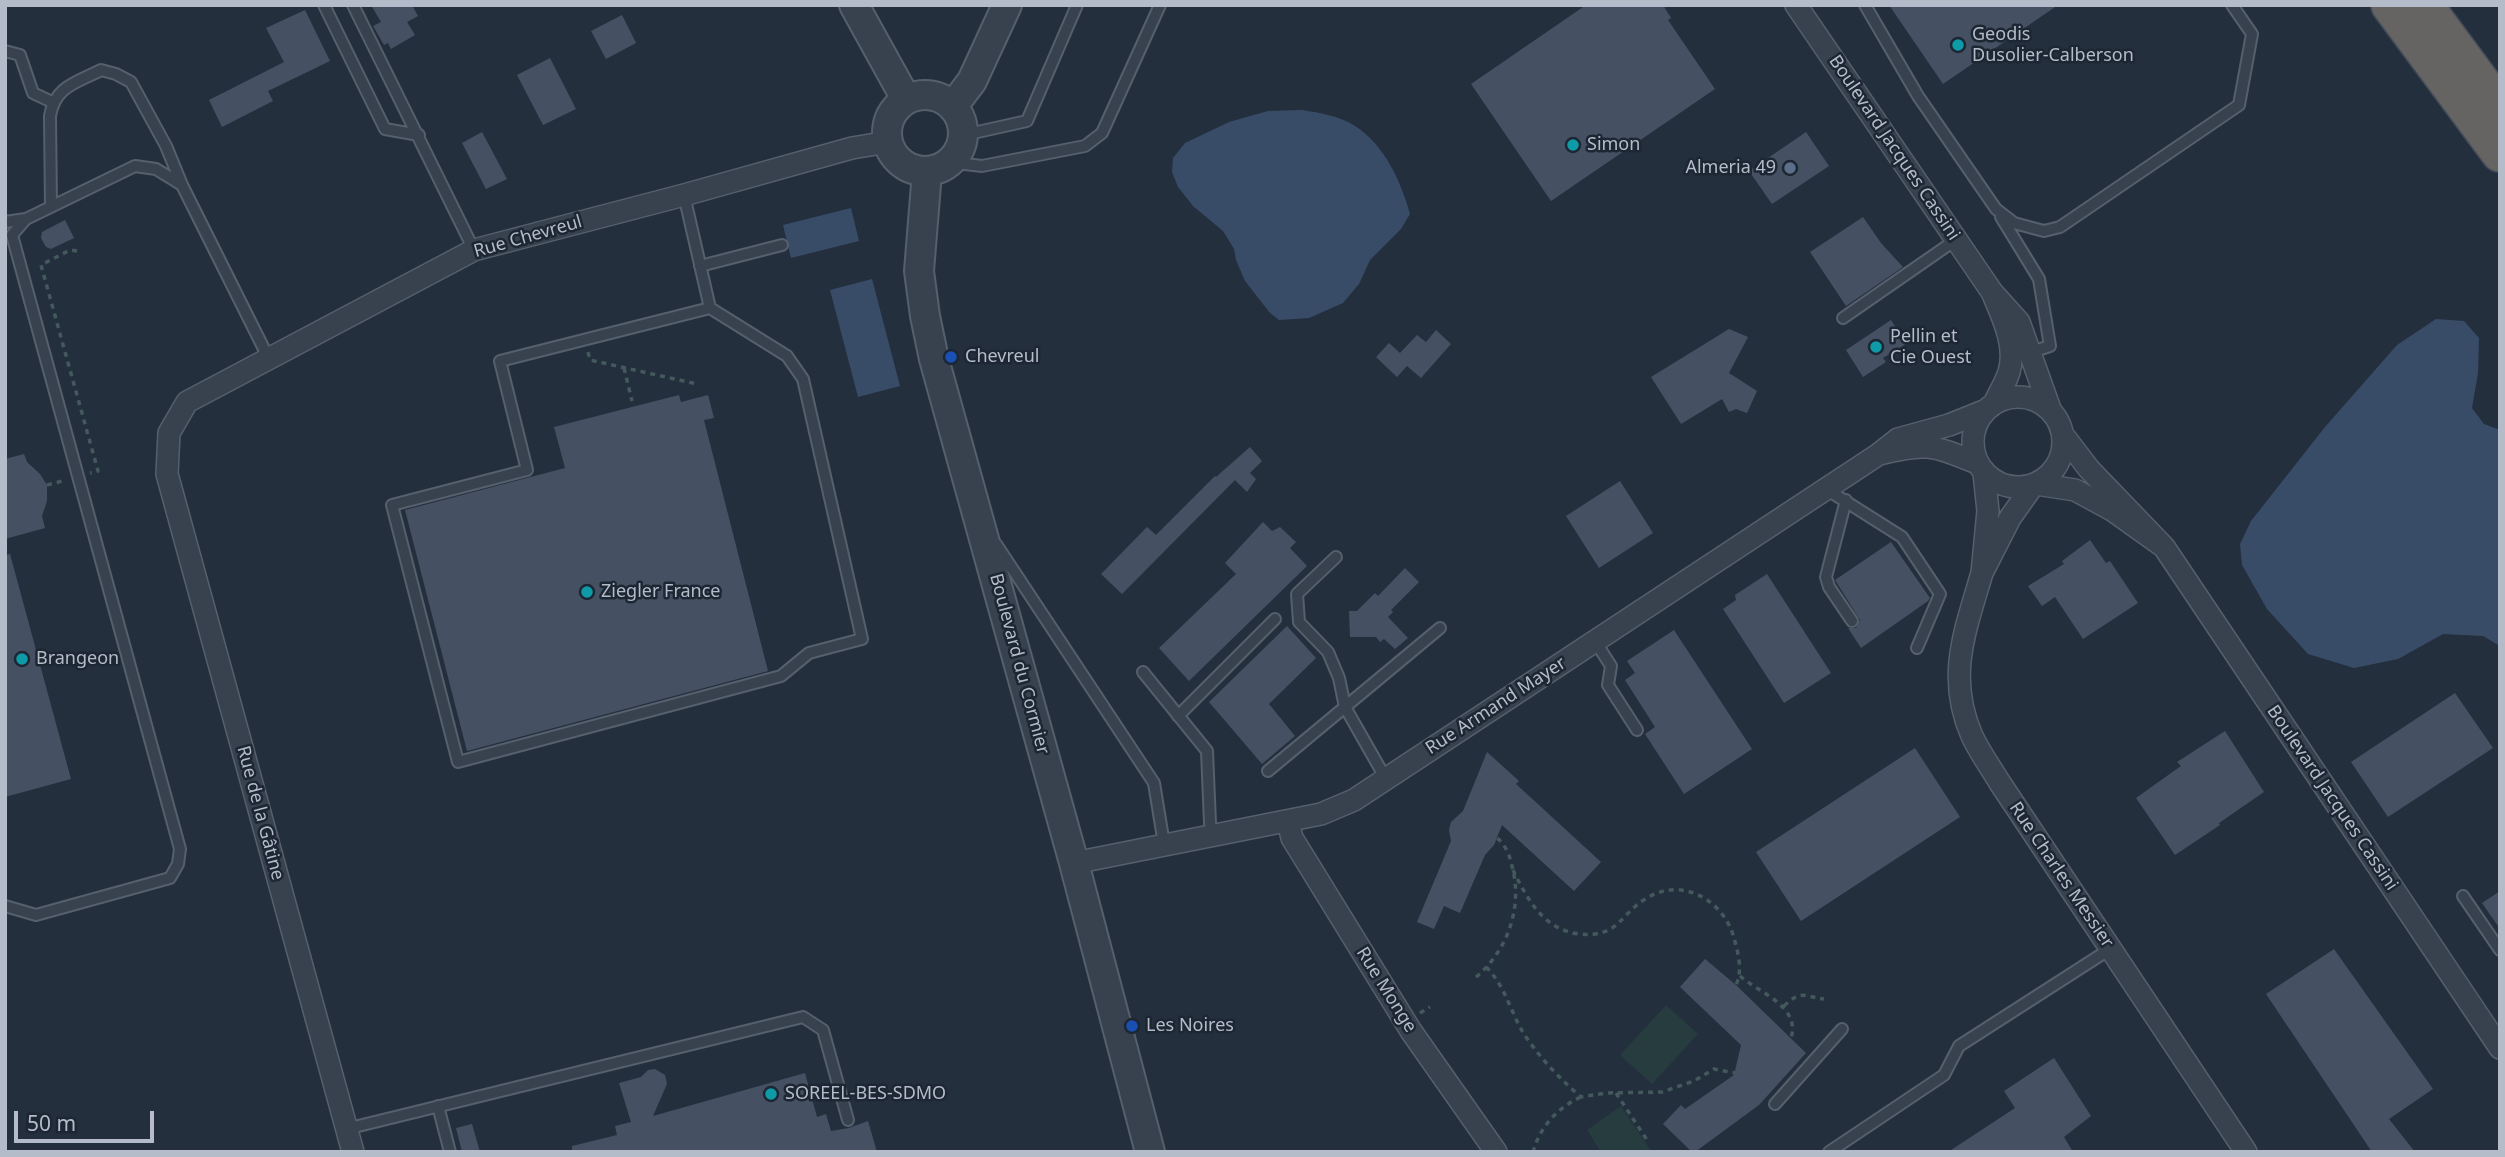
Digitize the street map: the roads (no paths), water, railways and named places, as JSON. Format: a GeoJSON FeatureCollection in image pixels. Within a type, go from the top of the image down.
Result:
{"type":"FeatureCollection","features":[{"type":"Feature","properties":{"kind":"highway"},"geometry":{"type":"LineString","coordinates":[[2390,5],[2500,153]]}},
{"type":"Feature","properties":{"kind":"highway"},"geometry":{"type":"LineString","coordinates":[[2424,5],[2500,108]]}},
{"type":"Feature","properties":{"kind":"street"},"geometry":{"type":"LineString","coordinates":[[854,5],[906,99]]}},
{"type":"Feature","properties":{"kind":"street"},"geometry":{"type":"LineString","coordinates":[[953,106],[972,81],[1007,5]]}},
{"type":"Feature","properties":{"kind":"street","name":"Boulevard Jacques Cassini"},"geometry":{"type":"LineString","coordinates":[[1796,5],[1992,292],[2019,322],[2050,409]]}},
{"type":"Feature","properties":{"kind":"street"},"geometry":{"type":"LineString","coordinates":[[918,95],[931,95],[953,106],[960,115],[959,148],[938,170],[914,170],[893,155],[887,130],[896,107],[906,99],[918,95]]}},
{"type":"Feature","properties":{"kind":"street","name":"Rue Chevreul"},"geometry":{"type":"LineString","coordinates":[[167,474],[169,433],[187,402],[474,250],[852,148],[888,142]]}},
{"type":"Feature","properties":{"kind":"street","name":"Boulevard du Cormier"},"geometry":{"type":"LineString","coordinates":[[927,172],[919,271],[925,316],[1150,1152]]}},
{"type":"Feature","properties":{"kind":"street","name":"Boulevard Jacques Cassini"},"geometry":{"type":"LineString","coordinates":[[1989,407],[2010,372],[2011,348],[2007,329],[1992,292]]}},
{"type":"Feature","properties":{"kind":"street"},"geometry":{"type":"LineString","coordinates":[[2009,397],[2038,401],[2050,409],[2059,421],[2063,450],[2058,464],[2049,476],[2022,488],[1994,481],[1981,468],[1973,450],[1972,436],[1976,423],[1989,407],[2009,397]]}},
{"type":"Feature","properties":{"kind":"street","name":"Rue Armand Mayer"},"geometry":{"type":"LineString","coordinates":[[1074,863],[1321,814],[1354,800],[1898,439],[1949,425],[1989,407]]}},
{"type":"Feature","properties":{"kind":"street","name":"Boulevard Jacques Cassini"},"geometry":{"type":"LineString","coordinates":[[2063,435],[2089,468],[2164,547],[2500,1048]]}},
{"type":"Feature","properties":{"kind":"street","name":"Rue Armand Mayer"},"geometry":{"type":"LineString","coordinates":[[1879,453],[1914,445],[1937,447],[1981,468]]}},
{"type":"Feature","properties":{"kind":"street","name":"Rue Charles Messier"},"geometry":{"type":"LineString","coordinates":[[1981,468],[1988,511],[1982,573]]}},
{"type":"Feature","properties":{"kind":"street","name":"Rue de la Gâtine"},"geometry":{"type":"LineString","coordinates":[[167,474],[353,1152]]}},
{"type":"Feature","properties":{"kind":"street","name":"Boulevard Jacques Cassini"},"geometry":{"type":"LineString","coordinates":[[2035,484],[2076,491],[2112,510],[2164,547]]}},
{"type":"Feature","properties":{"kind":"street","name":"Rue Charles Messier"},"geometry":{"type":"LineString","coordinates":[[2035,484],[2010,518],[1982,573],[1960,648],[1959,693],[1972,736],[2000,783],[2246,1152]]}},
{"type":"Feature","properties":{"kind":"street","name":"Rue Monge"},"geometry":{"type":"LineString","coordinates":[[1288,821],[1292,838],[1411,1031],[1496,1152]]}},
{"type":"Feature","properties":{"kind":"lane"},"geometry":{"type":"LineString","coordinates":[[324,5],[384,129],[419,135]]}},
{"type":"Feature","properties":{"kind":"lane"},"geometry":{"type":"LineString","coordinates":[[353,5],[474,250]]}},
{"type":"Feature","properties":{"kind":"lane"},"geometry":{"type":"LineString","coordinates":[[1077,5],[1027,121],[959,148],[965,164],[982,166],[1085,146],[1102,133],[1160,5]]}},
{"type":"Feature","properties":{"kind":"lane"},"geometry":{"type":"LineString","coordinates":[[1865,5],[1918,96],[1996,209],[2039,279],[2050,346],[2028,353]]}},
{"type":"Feature","properties":{"kind":"lane"},"geometry":{"type":"LineString","coordinates":[[1996,209],[2014,223],[2044,231],[2060,227],[2239,105],[2252,34],[2232,5]]}},
{"type":"Feature","properties":{"kind":"lane"},"geometry":{"type":"LineString","coordinates":[[5,51],[20,55],[33,93],[52,102]]}},
{"type":"Feature","properties":{"kind":"lane"},"geometry":{"type":"LineString","coordinates":[[51,206],[52,102],[58,93],[101,70],[131,82],[166,146],[182,185],[269,359]]}},
{"type":"Feature","properties":{"kind":"lane"},"geometry":{"type":"LineString","coordinates":[[5,222],[26,219],[135,166],[156,169],[182,185]]}},
{"type":"Feature","properties":{"kind":"lane"},"geometry":{"type":"LineString","coordinates":[[684,195],[710,308],[787,356],[803,379],[862,639],[810,653],[781,676],[458,762],[392,505],[527,470],[500,362],[710,308]]}},
{"type":"Feature","properties":{"kind":"lane"},"geometry":{"type":"LineString","coordinates":[[5,906],[36,915],[170,878],[178,864],[180,849],[12,235],[26,219]]}},
{"type":"Feature","properties":{"kind":"lane"},"geometry":{"type":"LineString","coordinates":[[1843,318],[1957,239]]}},
{"type":"Feature","properties":{"kind":"lane"},"geometry":{"type":"LineString","coordinates":[[700,266],[782,245]]}},
{"type":"Feature","properties":{"kind":"lane"},"geometry":{"type":"LineString","coordinates":[[1826,489],[1902,537],[1940,594],[1917,648]]}},
{"type":"Feature","properties":{"kind":"lane"},"geometry":{"type":"LineString","coordinates":[[1846,500],[1826,576],[1829,587],[1852,621]]}},
{"type":"Feature","properties":{"kind":"lane"},"geometry":{"type":"LineString","coordinates":[[979,519],[1154,783],[1164,844]]}},
{"type":"Feature","properties":{"kind":"lane"},"geometry":{"type":"LineString","coordinates":[[1336,557],[1297,594],[1299,622],[1328,652],[1339,678],[1345,707],[1386,779]]}},
{"type":"Feature","properties":{"kind":"lane"},"geometry":{"type":"LineString","coordinates":[[1178,716],[1275,619]]}},
{"type":"Feature","properties":{"kind":"lane"},"geometry":{"type":"LineString","coordinates":[[1268,771],[1440,628]]}},
{"type":"Feature","properties":{"kind":"lane"},"geometry":{"type":"LineString","coordinates":[[1595,641],[1611,666],[1608,685],[1637,730]]}},
{"type":"Feature","properties":{"kind":"lane"},"geometry":{"type":"LineString","coordinates":[[1143,672],[1207,751],[1210,823],[1213,835]]}},
{"type":"Feature","properties":{"kind":"lane"},"geometry":{"type":"LineString","coordinates":[[2463,896],[2500,950]]}},
{"type":"Feature","properties":{"kind":"lane"},"geometry":{"type":"LineString","coordinates":[[1829,1152],[1944,1075],[1959,1046],[2110,949]]}},
{"type":"Feature","properties":{"kind":"lane"},"geometry":{"type":"LineString","coordinates":[[346,1129],[803,1017],[823,1030],[848,1120]]}},
{"type":"Feature","properties":{"kind":"lane"},"geometry":{"type":"LineString","coordinates":[[1775,1104],[1842,1028]]}},
{"type":"Feature","properties":{"kind":"lane"},"geometry":{"type":"LineString","coordinates":[[438,1107],[450,1152]]}},
{"type":"Feature","properties":{"kind":"water"},"geometry":{"type":"Polygon","coordinates":[[[1302,110],[1330,115],[1366,134],[1390,165],[1410,214],[1401,229],[1370,260],[1359,284],[1343,303],[1309,318],[1279,320],[1270,313],[1245,281],[1234,249],[1223,231],[1193,206],[1178,187],[1172,172],[1173,158],[1185,143],[1229,122],[1268,111],[1302,110]]]}},
{"type":"Feature","properties":{"kind":"water"},"geometry":{"type":"Polygon","coordinates":[[[851,208],[859,241],[791,258],[783,225],[851,208]]]}},
{"type":"Feature","properties":{"kind":"water"},"geometry":{"type":"Polygon","coordinates":[[[872,279],[900,386],[858,397],[830,290],[872,279]]]}},
{"type":"Feature","properties":{"kind":"water"},"geometry":{"type":"Polygon","coordinates":[[[2436,319],[2464,321],[2479,338],[2478,373],[2472,408],[2484,424],[2500,430],[2500,646],[2483,636],[2443,634],[2398,659],[2354,668],[2308,654],[2267,609],[2242,565],[2240,544],[2251,521],[2325,427],[2397,345],[2436,319]]]}},
{"type":"Feature","properties":{"kind":"place","name":"Geodis Dusolier-Calberson"},"geometry":{"type":"Point","coordinates":[1958,45]}},
{"type":"Feature","properties":{"kind":"place","name":"Simon"},"geometry":{"type":"Point","coordinates":[1573,145]}},
{"type":"Feature","properties":{"kind":"place","name":"Almeria 49"},"geometry":{"type":"Point","coordinates":[1790,168]}},
{"type":"Feature","properties":{"kind":"place","name":"Pellin et Cie Ouest"},"geometry":{"type":"Point","coordinates":[1876,347]}},
{"type":"Feature","properties":{"kind":"place","name":"Chevreul"},"geometry":{"type":"Point","coordinates":[951,357]}},
{"type":"Feature","properties":{"kind":"place","name":"Ziegler France"},"geometry":{"type":"Point","coordinates":[587,592]}},
{"type":"Feature","properties":{"kind":"place","name":"Brangeon"},"geometry":{"type":"Point","coordinates":[22,659]}},
{"type":"Feature","properties":{"kind":"place","name":"Les Noires"},"geometry":{"type":"Point","coordinates":[1132,1026]}},
{"type":"Feature","properties":{"kind":"place","name":"SOREEL-BES-SDMO"},"geometry":{"type":"Point","coordinates":[771,1094]}}]}
